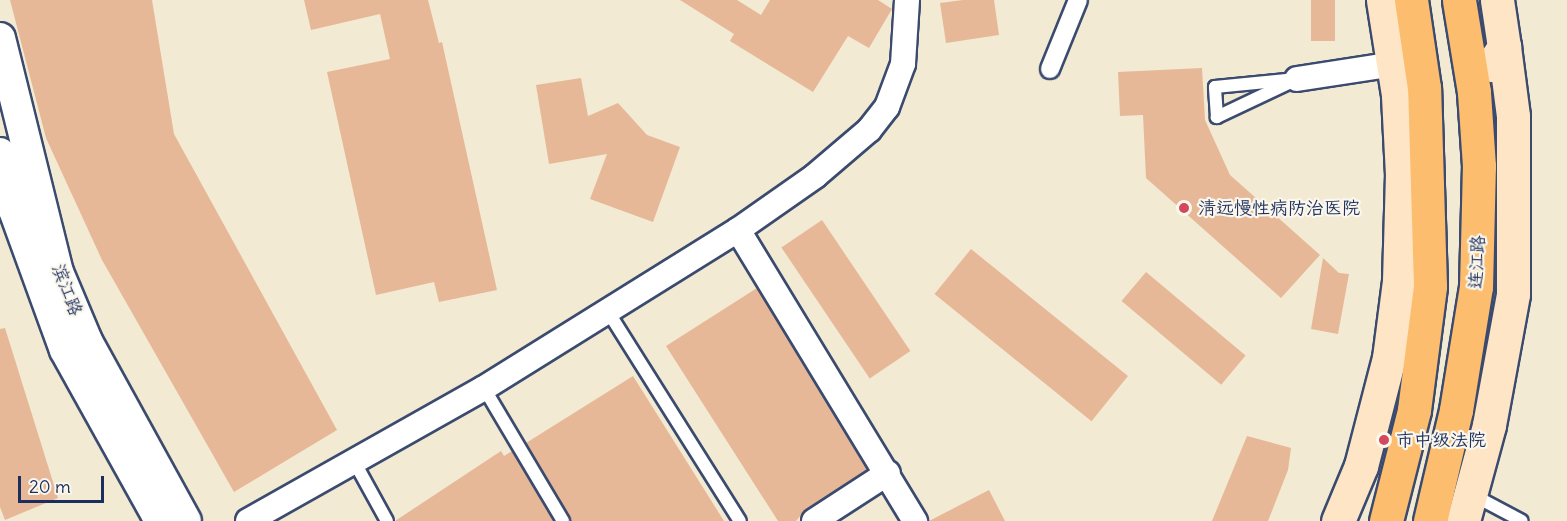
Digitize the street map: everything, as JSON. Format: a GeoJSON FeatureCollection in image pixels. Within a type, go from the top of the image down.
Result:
{"type":"FeatureCollection","features":[{"type":"Feature","properties":{"kind":"main road"},"geometry":{"type":"LineString","coordinates":[[1383,0],[1406,62],[1429,156],[1430,286],[1414,410],[1386,521]]}},
{"type":"Feature","properties":{"kind":"main road"},"geometry":{"type":"LineString","coordinates":[[1338,521],[1361,466],[1389,358],[1399,281],[1406,62],[1411,0]]}},
{"type":"Feature","properties":{"kind":"main road","name":"连江路"},"geometry":{"type":"LineString","coordinates":[[1430,521],[1470,339],[1479,226],[1474,92],[1459,0]]}},
{"type":"Feature","properties":{"kind":"main road"},"geometry":{"type":"LineString","coordinates":[[1467,508],[1506,344],[1516,231],[1513,116],[1497,0]]}},
{"type":"Feature","properties":{"kind":"main road"},"geometry":{"type":"LineString","coordinates":[[1474,92],[1504,47]]}},
{"type":"Feature","properties":{"kind":"street"},"geometry":{"type":"LineString","coordinates":[[248,521],[355,463],[484,388],[738,230],[815,176],[878,120],[887,107],[903,64],[907,0]]}},
{"type":"Feature","properties":{"kind":"street"},"geometry":{"type":"LineString","coordinates":[[1050,69],[1078,0]]}},
{"type":"Feature","properties":{"kind":"street","name":"滨江路"},"geometry":{"type":"LineString","coordinates":[[0,38],[58,272],[87,341],[186,521]]}},
{"type":"Feature","properties":{"kind":"street"},"geometry":{"type":"LineString","coordinates":[[1297,80],[1406,62]]}},
{"type":"Feature","properties":{"kind":"street"},"geometry":{"type":"LineString","coordinates":[[1474,92],[1513,116]]}},
{"type":"Feature","properties":{"kind":"street","name":"滨江路"},"geometry":{"type":"LineString","coordinates":[[0,153],[14,210],[65,350],[154,519]]}},
{"type":"Feature","properties":{"kind":"street"},"geometry":{"type":"LineString","coordinates":[[738,230],[888,473],[915,521]]}},
{"type":"Feature","properties":{"kind":"street"},"geometry":{"type":"LineString","coordinates":[[1470,339],[1506,344]]}},
{"type":"Feature","properties":{"kind":"street"},"geometry":{"type":"LineString","coordinates":[[814,521],[888,473]]}},
{"type":"Feature","properties":{"kind":"lane"},"geometry":{"type":"LineString","coordinates":[[1297,80],[1257,98],[1217,117],[1215,87],[1297,80]]}},
{"type":"Feature","properties":{"kind":"lane"},"geometry":{"type":"LineString","coordinates":[[607,310],[740,521]]}},
{"type":"Feature","properties":{"kind":"lane"},"geometry":{"type":"LineString","coordinates":[[484,388],[563,521]]}},
{"type":"Feature","properties":{"kind":"lane"},"geometry":{"type":"LineString","coordinates":[[355,463],[387,521]]}},
{"type":"Feature","properties":{"kind":"lane"},"geometry":{"type":"LineString","coordinates":[[1467,508],[1522,521]]}},
{"type":"Feature","properties":{"kind":"building"},"geometry":{"type":"Polygon","coordinates":[[[10,0],[152,0],[174,134],[337,430],[234,492],[102,260],[46,138],[10,0]]]}},
{"type":"Feature","properties":{"kind":"building"},"geometry":{"type":"Polygon","coordinates":[[[304,0],[428,0],[439,43],[442,42],[497,290],[439,302],[434,282],[376,295],[327,72],[390,59],[380,14],[311,30],[304,0]]]}},
{"type":"Feature","properties":{"kind":"building"},"geometry":{"type":"Polygon","coordinates":[[[680,0],[737,0],[761,15],[770,0],[878,0],[892,9],[869,48],[848,36],[813,92],[730,41],[734,34],[680,0]]]}},
{"type":"Feature","properties":{"kind":"building"},"geometry":{"type":"Polygon","coordinates":[[[994,0],[999,35],[946,43],[940,3],[994,0]]]}},
{"type":"Feature","properties":{"kind":"building"},"geometry":{"type":"Polygon","coordinates":[[[1311,0],[1335,0],[1335,41],[1311,41],[1311,0]]]}},
{"type":"Feature","properties":{"kind":"building"},"geometry":{"type":"Polygon","coordinates":[[[1202,68],[1205,120],[1230,175],[1320,255],[1281,298],[1146,178],[1143,115],[1120,116],[1118,72],[1202,68]]]}},
{"type":"Feature","properties":{"kind":"building"},"geometry":{"type":"Polygon","coordinates":[[[581,78],[588,116],[618,103],[647,135],[680,147],[653,222],[590,199],[607,154],[549,164],[536,85],[581,78]]]}},
{"type":"Feature","properties":{"kind":"building"},"geometry":{"type":"Polygon","coordinates":[[[822,220],[910,351],[870,378],[781,247],[822,220]]]}},
{"type":"Feature","properties":{"kind":"building"},"geometry":{"type":"Polygon","coordinates":[[[971,249],[1128,376],[1091,421],[934,294],[971,249]]]}},
{"type":"Feature","properties":{"kind":"building"},"geometry":{"type":"Polygon","coordinates":[[[1323,258],[1339,273],[1349,274],[1338,334],[1311,329],[1323,258]]]}},
{"type":"Feature","properties":{"kind":"building"},"geometry":{"type":"Polygon","coordinates":[[[1146,272],[1246,356],[1221,385],[1122,301],[1146,272]]]}},
{"type":"Feature","properties":{"kind":"building"},"geometry":{"type":"Polygon","coordinates":[[[757,288],[867,470],[806,509],[796,521],[778,521],[666,346],[757,288]]]}},
{"type":"Feature","properties":{"kind":"building"},"geometry":{"type":"Polygon","coordinates":[[[5,328],[58,498],[5,520],[0,507],[0,329],[5,328]]]}},
{"type":"Feature","properties":{"kind":"building"},"geometry":{"type":"Polygon","coordinates":[[[633,376],[724,521],[571,521],[526,443],[633,376]]]}},
{"type":"Feature","properties":{"kind":"building"},"geometry":{"type":"Polygon","coordinates":[[[1247,436],[1291,448],[1288,470],[1268,521],[1212,521],[1247,436]]]}},
{"type":"Feature","properties":{"kind":"building"},"geometry":{"type":"Polygon","coordinates":[[[501,451],[504,456],[512,451],[553,521],[395,521],[501,451]]]}},
{"type":"Feature","properties":{"kind":"building"},"geometry":{"type":"Polygon","coordinates":[[[989,490],[1005,521],[929,521],[989,490]]]}},
{"type":"Feature","properties":{"kind":"place","name":"清远慢性病防治医院"},"geometry":{"type":"Point","coordinates":[1184,208]}},
{"type":"Feature","properties":{"kind":"place","name":"市中级法院"},"geometry":{"type":"Point","coordinates":[1384,440]}}]}
